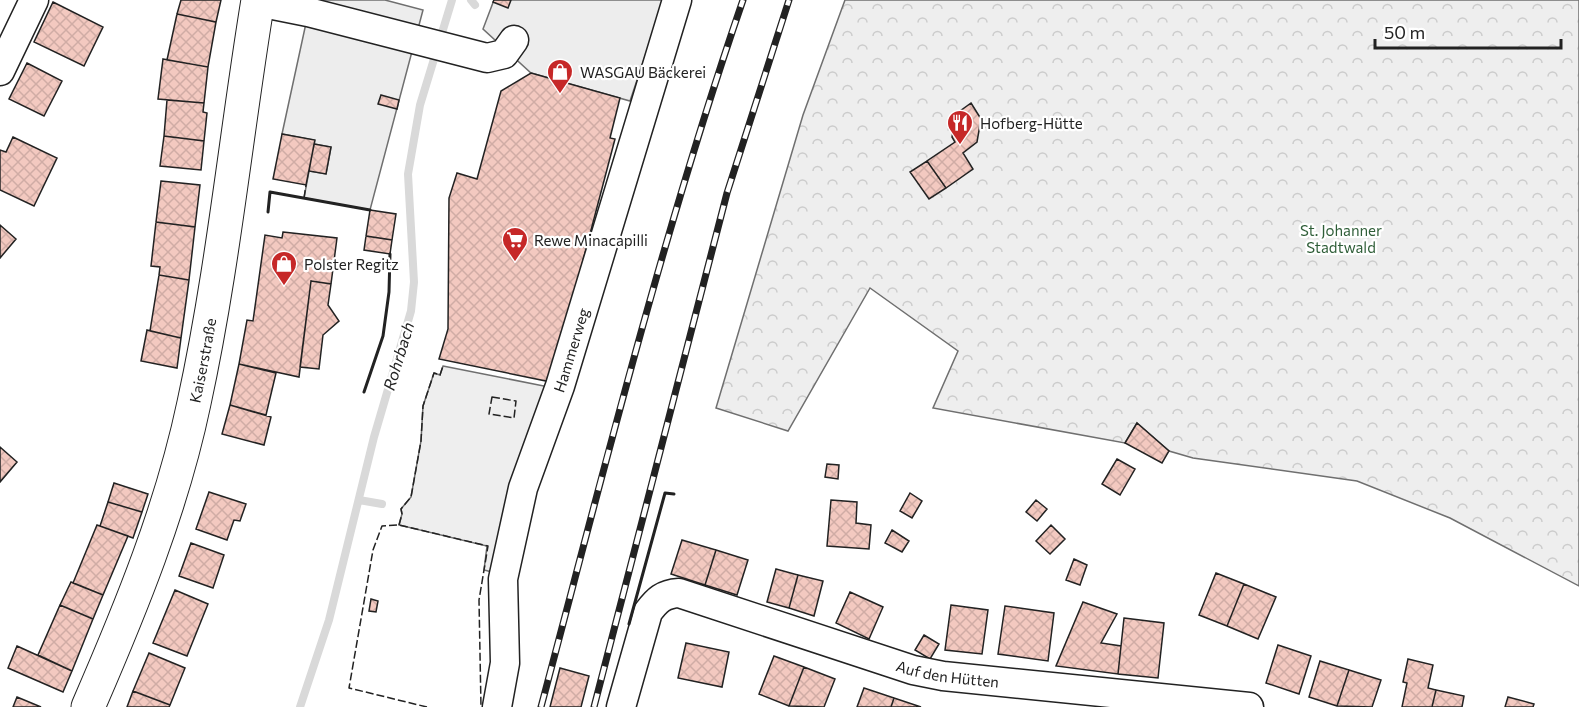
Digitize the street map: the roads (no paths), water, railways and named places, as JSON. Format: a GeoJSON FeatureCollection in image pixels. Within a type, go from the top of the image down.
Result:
{"type":"FeatureCollection","features":[{"type":"Feature","properties":{"kind":"main road","name":"Kaiserstraße"},"geometry":{"type":"LineString","coordinates":[[88,707],[111,656],[164,516],[194,404],[212,310],[258,1]]}},
{"type":"Feature","properties":{"kind":"street"},"geometry":{"type":"LineString","coordinates":[[0,71],[34,0]]}},
{"type":"Feature","properties":{"kind":"street","name":"Hammerweg"},"geometry":{"type":"LineString","coordinates":[[497,707],[505,663],[502,579],[523,488],[560,386],[677,0]]}},
{"type":"Feature","properties":{"kind":"street"},"geometry":{"type":"LineString","coordinates":[[258,1],[487,58],[504,54],[514,39]]}},
{"type":"Feature","properties":{"kind":"street","name":"Auf den Hütten"},"geometry":{"type":"LineString","coordinates":[[621,707],[648,612],[658,600],[668,594],[679,593],[913,670],[943,676],[1249,707]]}},
{"type":"Feature","properties":{"kind":"waterway","name":"Rohrbach"},"geometry":{"type":"LineString","coordinates":[[300,707],[329,620],[374,437],[411,311],[414,282],[408,174],[420,105],[452,0]]}},
{"type":"Feature","properties":{"kind":"waterway"},"geometry":{"type":"LineString","coordinates":[[471,0],[475,5]]}},
{"type":"Feature","properties":{"kind":"waterway"},"geometry":{"type":"LineString","coordinates":[[359,500],[382,504]]}},
{"type":"Feature","properties":{"kind":"railway"},"geometry":{"type":"LineString","coordinates":[[541,707],[661,263],[743,0]]}},
{"type":"Feature","properties":{"kind":"railway"},"geometry":{"type":"LineString","coordinates":[[594,707],[727,193],[789,0]]}},
{"type":"Feature","properties":{"kind":"place","name":"WASGAU Bäckerei"},"geometry":{"type":"Point","coordinates":[560,95]}},
{"type":"Feature","properties":{"kind":"place","name":"Hofberg-Hütte"},"geometry":{"type":"Point","coordinates":[960,146]}},
{"type":"Feature","properties":{"kind":"place","name":"Rewe Minacapilli"},"geometry":{"type":"Point","coordinates":[515,263]}},
{"type":"Feature","properties":{"kind":"place","name":"Polster Regitz"},"geometry":{"type":"Point","coordinates":[284,287]}},
{"type":"Feature","properties":{"kind":"park label","name":"St. Johanner Stadtwald"},"geometry":{"type":"Point","coordinates":[1341,238]}}]}
